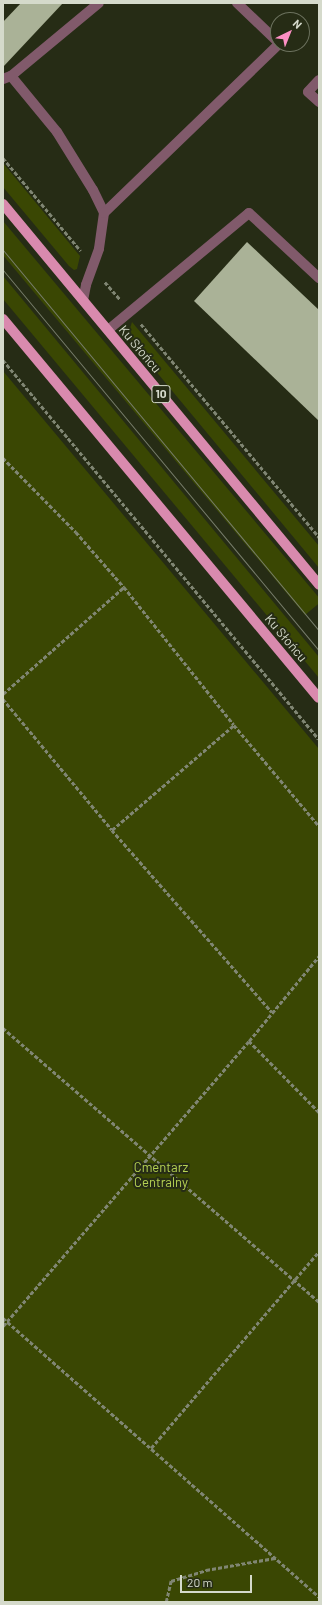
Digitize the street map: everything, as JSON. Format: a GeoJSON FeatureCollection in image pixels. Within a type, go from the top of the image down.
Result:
{"type":"FeatureCollection","features":[{"type":"Feature","properties":{"kind":"main road","name":"Ku Słońcu"},"geometry":{"type":"LineString","coordinates":[[3,204],[319,585]]}},
{"type":"Feature","properties":{"kind":"main road","name":"Ku Słońcu"},"geometry":{"type":"LineString","coordinates":[[3,319],[319,698]]}},
{"type":"Feature","properties":{"kind":"lane"},"geometry":{"type":"LineString","coordinates":[[83,300],[99,249],[104,213],[93,190],[58,132],[7,77],[99,3]]}},
{"type":"Feature","properties":{"kind":"lane"},"geometry":{"type":"LineString","coordinates":[[237,3],[270,34]]}},
{"type":"Feature","properties":{"kind":"lane"},"geometry":{"type":"LineString","coordinates":[[104,213],[270,52]]}},
{"type":"Feature","properties":{"kind":"lane"},"geometry":{"type":"LineString","coordinates":[[319,80],[308,92],[319,102]]}},
{"type":"Feature","properties":{"kind":"lane"},"geometry":{"type":"LineString","coordinates":[[108,330],[249,213],[319,278]]}},
{"type":"Feature","properties":{"kind":"path"},"geometry":{"type":"LineString","coordinates":[[3,158],[319,537]]}},
{"type":"Feature","properties":{"kind":"path"},"geometry":{"type":"LineString","coordinates":[[3,360],[319,739]]}},
{"type":"Feature","properties":{"kind":"path"},"geometry":{"type":"LineString","coordinates":[[3,458],[54,508],[124,587],[234,725],[319,826]]}},
{"type":"Feature","properties":{"kind":"path"},"geometry":{"type":"LineString","coordinates":[[3,694],[124,587]]}},
{"type":"Feature","properties":{"kind":"path"},"geometry":{"type":"LineString","coordinates":[[3,699],[112,830],[272,1012]]}},
{"type":"Feature","properties":{"kind":"path"},"geometry":{"type":"LineString","coordinates":[[112,830],[234,725]]}},
{"type":"Feature","properties":{"kind":"path"},"geometry":{"type":"LineString","coordinates":[[3,1326],[249,1041],[319,956]]}},
{"type":"Feature","properties":{"kind":"path"},"geometry":{"type":"LineString","coordinates":[[3,1028],[319,1302]]}},
{"type":"Feature","properties":{"kind":"path"},"geometry":{"type":"LineString","coordinates":[[249,1041],[319,1112]]}},
{"type":"Feature","properties":{"kind":"path"},"geometry":{"type":"LineString","coordinates":[[151,1448],[319,1251]]}},
{"type":"Feature","properties":{"kind":"path"},"geometry":{"type":"LineString","coordinates":[[3,1318],[319,1597]]}},
{"type":"Feature","properties":{"kind":"path"},"geometry":{"type":"LineString","coordinates":[[166,1602],[171,1581],[206,1570],[275,1558]]}},
{"type":"Feature","properties":{"kind":"green space"},"geometry":{"type":"Polygon","coordinates":[[[3,163],[80,256],[77,269],[74,270],[69,266],[3,187],[3,163]]]}},
{"type":"Feature","properties":{"kind":"green space"},"geometry":{"type":"Polygon","coordinates":[[[3,221],[319,598],[319,603],[305,615],[3,255],[3,221]]]}},
{"type":"Feature","properties":{"kind":"green space"},"geometry":{"type":"Polygon","coordinates":[[[3,276],[319,657],[319,678],[3,299],[3,276]]]}},
{"type":"Feature","properties":{"kind":"green space"},"geometry":{"type":"Polygon","coordinates":[[[132,322],[319,546],[319,568],[130,340],[128,335],[132,322]]]}},
{"type":"Feature","properties":{"kind":"green space","name":"Cmentarz Centralny"},"geometry":{"type":"Polygon","coordinates":[[[3,371],[319,749],[319,1602],[3,1602],[3,371]]]}},
{"type":"Feature","properties":{"kind":"building"},"geometry":{"type":"Polygon","coordinates":[[[21,3],[63,3],[3,67],[3,22],[21,3]]]}},
{"type":"Feature","properties":{"kind":"building"},"geometry":{"type":"Polygon","coordinates":[[[247,242],[319,310],[319,421],[194,301],[247,242]]]}},
{"type":"Feature","properties":{"kind":"tram line"},"geometry":{"type":"LineString","coordinates":[[3,250],[319,630]]}},
{"type":"Feature","properties":{"kind":"tram line"},"geometry":{"type":"LineString","coordinates":[[3,270],[319,651]]}}]}
